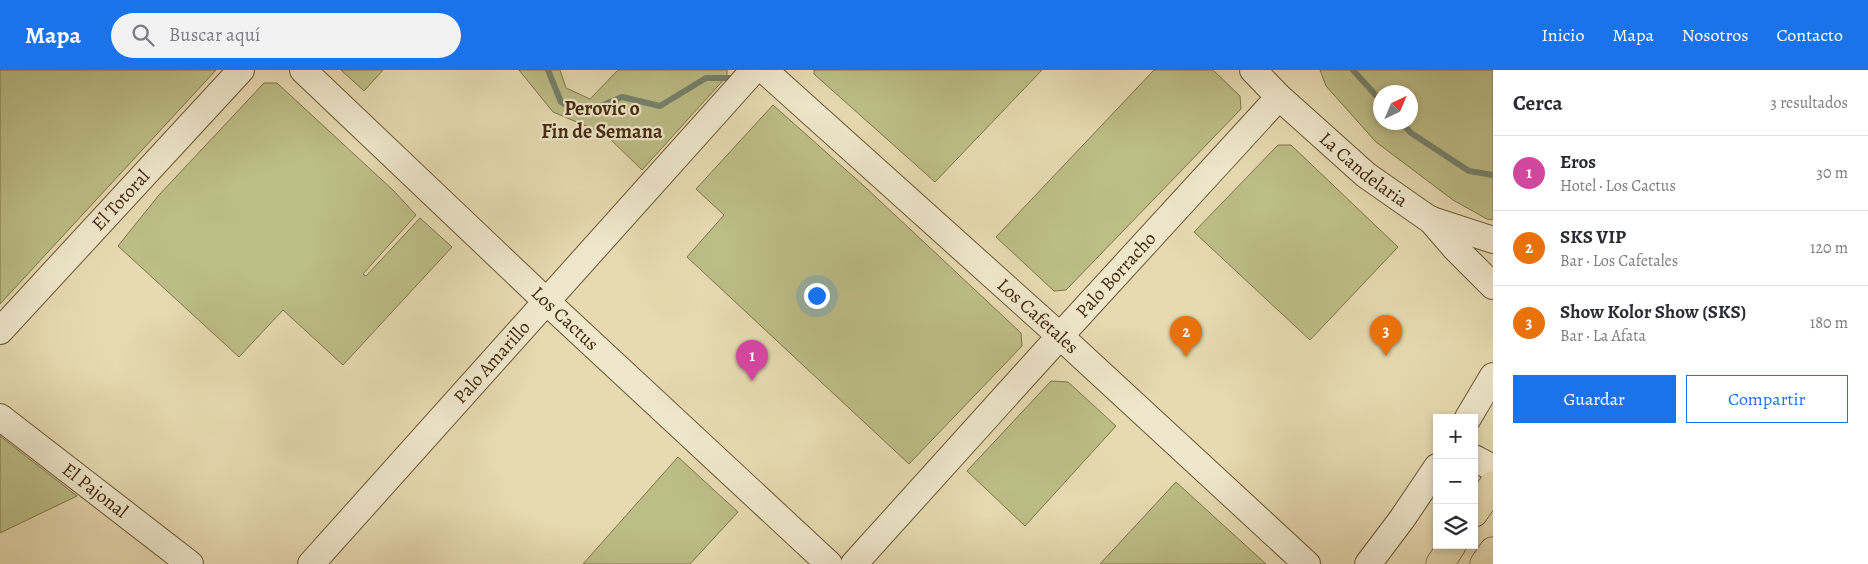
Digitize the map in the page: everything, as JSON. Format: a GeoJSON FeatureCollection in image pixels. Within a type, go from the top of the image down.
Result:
{"type":"FeatureCollection","features":[{"type":"Feature","properties":{"kind":"main road"},"geometry":{"type":"LineString","coordinates":[[1478,507],[1493,485]]}},
{"type":"Feature","properties":{"kind":"main road"},"geometry":{"type":"LineString","coordinates":[[1440,564],[1449,549]]}},
{"type":"Feature","properties":{"kind":"main road"},"geometry":{"type":"LineString","coordinates":[[1484,564],[1493,550]]}},
{"type":"Feature","properties":{"kind":"street","name":"El Totoral"},"geometry":{"type":"LineString","coordinates":[[0,331],[241,70]]}},
{"type":"Feature","properties":{"kind":"street","name":"Los Cactus"},"geometry":{"type":"LineString","coordinates":[[303,70],[546,301],[829,564]]}},
{"type":"Feature","properties":{"kind":"street","name":"Palo Amarillo"},"geometry":{"type":"LineString","coordinates":[[311,564],[754,70]]}},
{"type":"Feature","properties":{"kind":"street","name":"Los Cafetales"},"geometry":{"type":"LineString","coordinates":[[764,70],[1060,336],[1308,564]]}},
{"type":"Feature","properties":{"kind":"street","name":"La Candelaria"},"geometry":{"type":"LineString","coordinates":[[1253,70],[1279,98],[1366,175],[1429,219],[1493,240]]}},
{"type":"Feature","properties":{"kind":"street","name":"Palo Borracho"},"geometry":{"type":"LineString","coordinates":[[854,564],[1279,98]]}},
{"type":"Feature","properties":{"kind":"street"},"geometry":{"type":"LineString","coordinates":[[1429,219],[1493,286]]}},
{"type":"Feature","properties":{"kind":"street"},"geometry":{"type":"LineString","coordinates":[[1470,414],[1493,376]]}},
{"type":"Feature","properties":{"kind":"street","name":"El Pajonal"},"geometry":{"type":"LineString","coordinates":[[0,417],[190,564]]}},
{"type":"Feature","properties":{"kind":"street"},"geometry":{"type":"LineString","coordinates":[[1476,459],[1493,468]]}},
{"type":"Feature","properties":{"kind":"street"},"geometry":{"type":"LineString","coordinates":[[1368,564],[1402,519],[1433,473]]}},
{"type":"Feature","properties":{"kind":"green space"},"geometry":{"type":"Polygon","coordinates":[[[0,70],[216,70],[0,304],[0,70]]]}},
{"type":"Feature","properties":{"kind":"green space"},"geometry":{"type":"Polygon","coordinates":[[[341,70],[383,70],[364,91],[341,70]]]}},
{"type":"Feature","properties":{"kind":"green space"},"geometry":{"type":"Polygon","coordinates":[[[519,70],[560,70],[566,88],[590,99],[618,70],[727,70],[727,76],[642,170],[605,134],[553,112],[519,70]]]}},
{"type":"Feature","properties":{"kind":"green space"},"geometry":{"type":"Polygon","coordinates":[[[814,70],[1042,70],[935,182],[814,74],[814,70]]]}},
{"type":"Feature","properties":{"kind":"green space"},"geometry":{"type":"Polygon","coordinates":[[[1154,70],[1213,70],[1240,96],[1241,109],[1066,290],[1054,291],[996,237],[1154,70]]]}},
{"type":"Feature","properties":{"kind":"green space"},"geometry":{"type":"Polygon","coordinates":[[[1320,70],[1493,70],[1493,220],[1487,219],[1453,200],[1376,142],[1326,86],[1320,70]]]}},
{"type":"Feature","properties":{"kind":"green space"},"geometry":{"type":"Polygon","coordinates":[[[264,83],[277,83],[394,191],[416,215],[363,274],[366,276],[420,218],[452,247],[343,365],[283,310],[239,357],[118,246],[159,195],[264,83]]]}},
{"type":"Feature","properties":{"kind":"green space"},"geometry":{"type":"Polygon","coordinates":[[[773,105],[864,186],[1021,333],[1022,346],[909,464],[687,257],[724,215],[696,189],[773,105]]]}},
{"type":"Feature","properties":{"kind":"green space"},"geometry":{"type":"Polygon","coordinates":[[[1278,145],[1291,145],[1398,247],[1310,340],[1194,232],[1278,145]]]}},
{"type":"Feature","properties":{"kind":"green space"},"geometry":{"type":"Polygon","coordinates":[[[1051,381],[1068,382],[1116,426],[1025,526],[967,471],[1051,381]]]}},
{"type":"Feature","properties":{"kind":"green space"},"geometry":{"type":"Polygon","coordinates":[[[0,436],[77,496],[0,533],[0,436]]]}},
{"type":"Feature","properties":{"kind":"green space"},"geometry":{"type":"Polygon","coordinates":[[[678,457],[738,512],[690,564],[583,564],[678,457]]]}},
{"type":"Feature","properties":{"kind":"green space"},"geometry":{"type":"Polygon","coordinates":[[[1176,482],[1266,564],[1100,564],[1176,482]]]}},
{"type":"Feature","properties":{"kind":"waterway"},"geometry":{"type":"LineString","coordinates":[[548,70],[561,102],[578,112],[591,110],[622,97],[660,106],[706,78],[731,78]]}},
{"type":"Feature","properties":{"kind":"waterway"},"geometry":{"type":"LineString","coordinates":[[1353,70],[1373,92]]}},
{"type":"Feature","properties":{"kind":"waterway"},"geometry":{"type":"LineString","coordinates":[[1408,130],[1469,171],[1493,175]]}},
{"type":"Feature","properties":{"kind":"place","name":"Show Kolor Show (SKS)"},"geometry":{"type":"Point","coordinates":[1386,356]}},
{"type":"Feature","properties":{"kind":"place","name":"SKS VIP"},"geometry":{"type":"Point","coordinates":[1186,357]}},
{"type":"Feature","properties":{"kind":"place","name":"Eros"},"geometry":{"type":"Point","coordinates":[752,381]}},
{"type":"Feature","properties":{"kind":"district","name":"Perovic o Fin de Semana"},"geometry":{"type":"Point","coordinates":[602,120]}}]}
